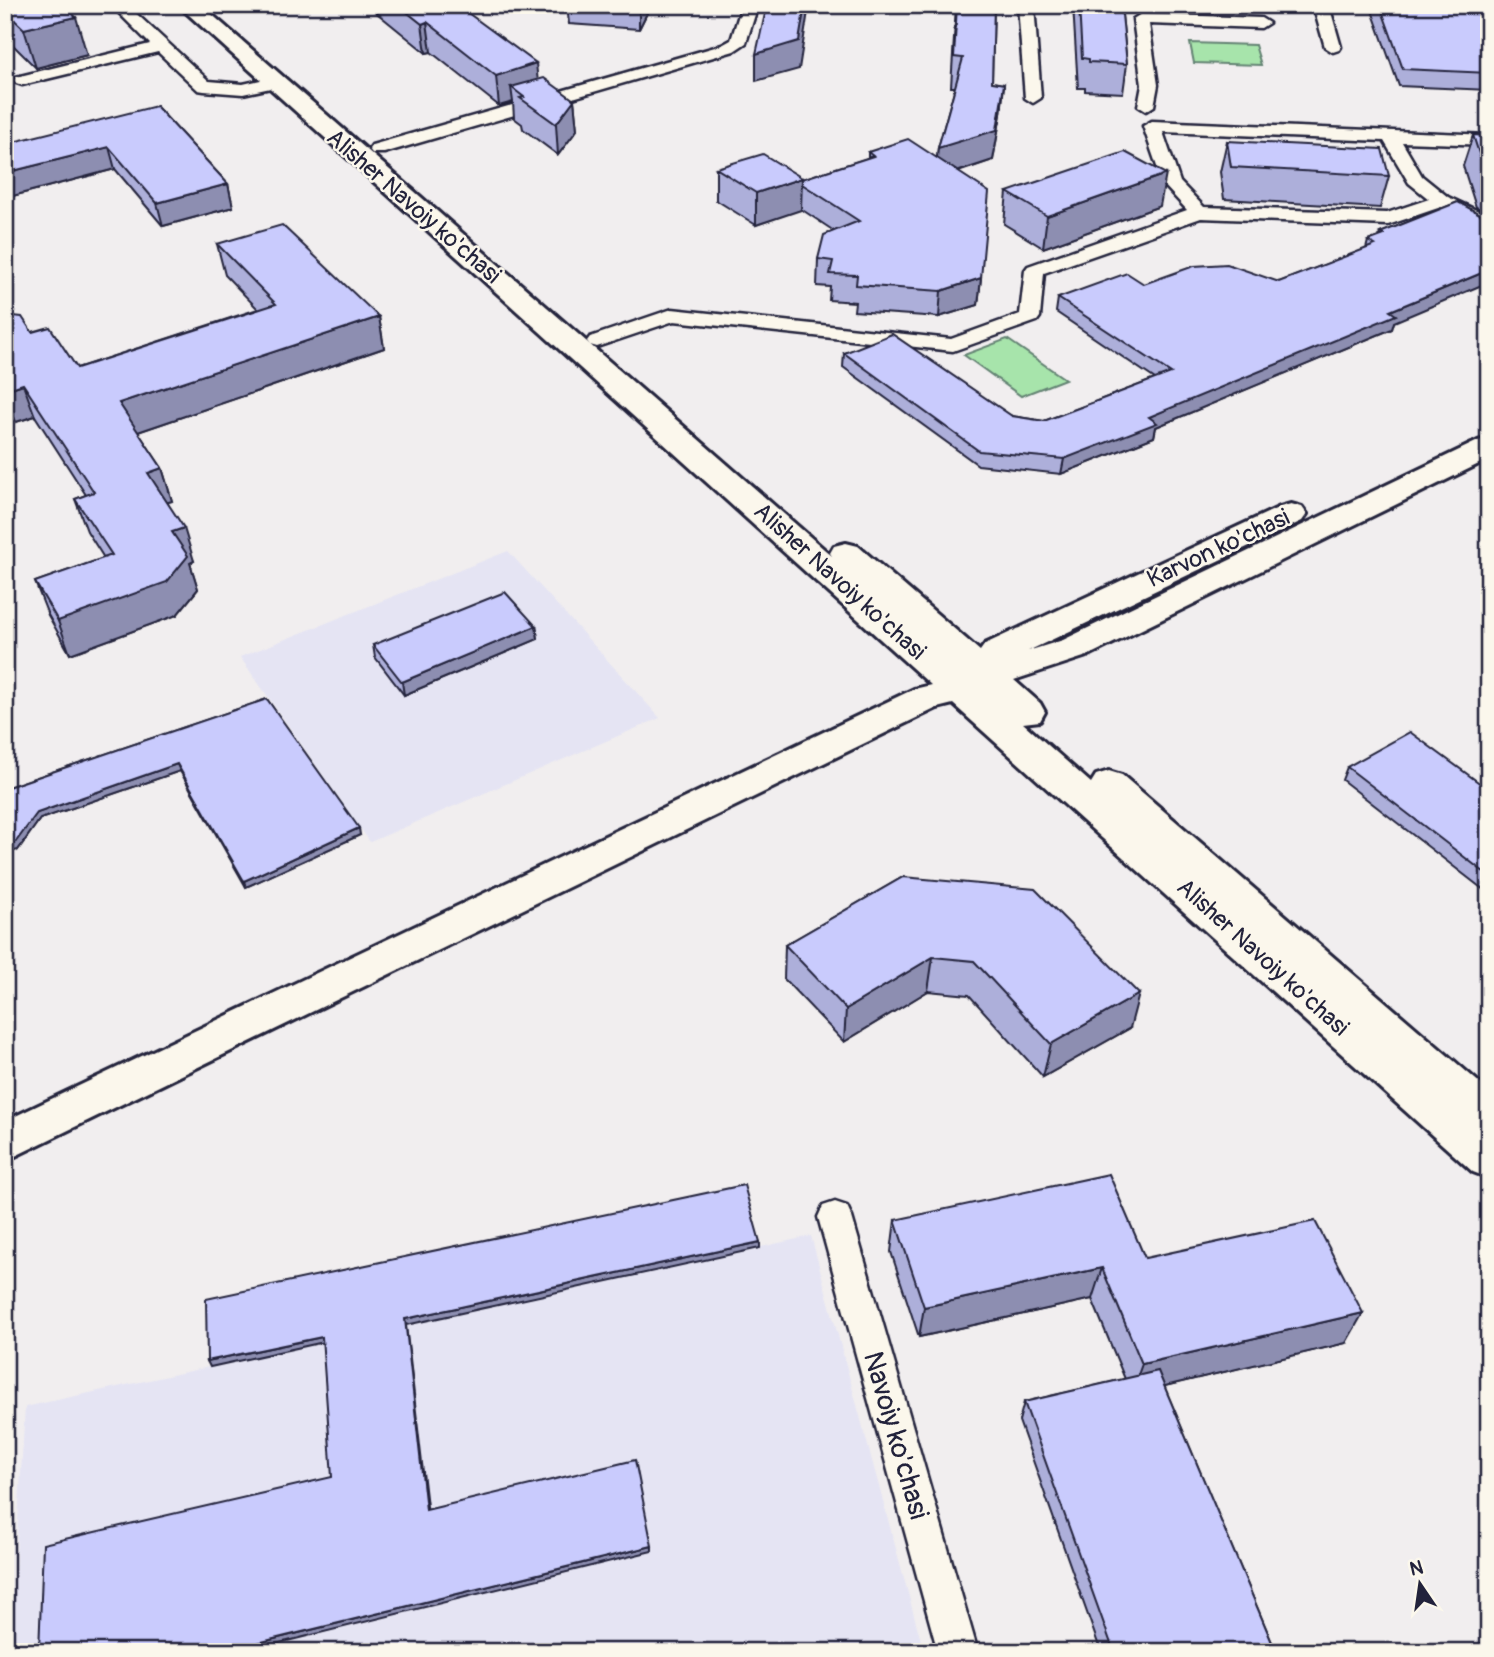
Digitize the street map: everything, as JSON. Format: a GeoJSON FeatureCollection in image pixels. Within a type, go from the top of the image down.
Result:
{"type":"FeatureCollection","features":[{"type":"Feature","properties":{"kind":"main road","name":"Alisher Navoiy ko'chasi"},"geometry":{"type":"LineString","coordinates":[[188,5],[959,681],[1489,1158]]}},
{"type":"Feature","properties":{"kind":"main road","name":"Alisher Navoiy ko'chasi"},"geometry":{"type":"LineString","coordinates":[[214,5],[766,489],[903,600],[959,681],[1489,1118]]}},
{"type":"Feature","properties":{"kind":"main road","name":"Karvon ko'chasi"},"geometry":{"type":"LineString","coordinates":[[959,681],[1001,651],[1489,420]]}},
{"type":"Feature","properties":{"kind":"main road"},"geometry":{"type":"LineString","coordinates":[[5,1142],[959,681],[1075,648],[1489,447]]}},
{"type":"Feature","properties":{"kind":"street"},"geometry":{"type":"LineString","coordinates":[[118,5],[204,86],[243,89],[274,82]]}},
{"type":"Feature","properties":{"kind":"street"},"geometry":{"type":"LineString","coordinates":[[378,149],[728,48],[738,43],[750,5]]}},
{"type":"Feature","properties":{"kind":"street"},"geometry":{"type":"LineString","coordinates":[[1026,5],[1034,98]]}},
{"type":"Feature","properties":{"kind":"street"},"geometry":{"type":"LineString","coordinates":[[1321,5],[1333,47]]}},
{"type":"Feature","properties":{"kind":"street"},"geometry":{"type":"LineString","coordinates":[[1146,106],[1150,85],[1141,19],[1261,23]]}},
{"type":"Feature","properties":{"kind":"street"},"geometry":{"type":"LineString","coordinates":[[14,78],[162,46]]}},
{"type":"Feature","properties":{"kind":"street"},"geometry":{"type":"LineString","coordinates":[[1199,212],[1172,184],[1152,126],[1489,140]]}},
{"type":"Feature","properties":{"kind":"street"},"geometry":{"type":"LineString","coordinates":[[1391,137],[1415,179],[1443,201],[1489,223]]}},
{"type":"Feature","properties":{"kind":"street"},"geometry":{"type":"LineString","coordinates":[[597,341],[672,315],[953,345],[1030,317],[1035,270],[1199,212],[1388,219],[1443,201]]}},
{"type":"Feature","properties":{"kind":"street","name":"Navoiy ko'chasi"},"geometry":{"type":"LineString","coordinates":[[835,1217],[958,1652]]}},
{"type":"Feature","properties":{"kind":"shaded area"},"geometry":{"type":"Polygon","coordinates":[[[508,551],[660,718],[370,842],[240,657],[508,551]]]}},
{"type":"Feature","properties":{"kind":"shaded area"},"geometry":{"type":"Polygon","coordinates":[[[811,1236],[924,1652],[10,1652],[25,1407],[811,1236]]]}},
{"type":"Feature","properties":{"kind":"green space"},"geometry":{"type":"Polygon","coordinates":[[[1190,43],[1255,45],[1261,65],[1194,63],[1190,43]]]}},
{"type":"Feature","properties":{"kind":"green space"},"geometry":{"type":"Polygon","coordinates":[[[1007,339],[1065,379],[1021,396],[964,355],[1007,339]]]}},
{"type":"Feature","properties":{"kind":"building"},"geometry":{"type":"Polygon","coordinates":[[[5,5],[64,5],[76,17],[24,29],[5,11],[5,5]]]}},
{"type":"Feature","properties":{"kind":"building"},"geometry":{"type":"Polygon","coordinates":[[[398,5],[457,5],[536,63],[496,76],[427,22],[422,24],[398,5]]]}},
{"type":"Feature","properties":{"kind":"building"},"geometry":{"type":"Polygon","coordinates":[[[567,5],[641,5],[639,10],[567,5]]]}},
{"type":"Feature","properties":{"kind":"building"},"geometry":{"type":"Polygon","coordinates":[[[767,5],[805,5],[799,41],[756,54],[767,5]]]}},
{"type":"Feature","properties":{"kind":"building"},"geometry":{"type":"Polygon","coordinates":[[[957,5],[994,5],[992,82],[1004,84],[997,130],[938,148],[963,58],[954,57],[957,5]]]}},
{"type":"Feature","properties":{"kind":"building"},"geometry":{"type":"Polygon","coordinates":[[[1079,5],[1121,5],[1127,64],[1089,62],[1089,59],[1082,58],[1079,5]]]}},
{"type":"Feature","properties":{"kind":"building"},"geometry":{"type":"Polygon","coordinates":[[[1380,5],[1489,5],[1489,73],[1403,69],[1380,5]]]}},
{"type":"Feature","properties":{"kind":"building"},"geometry":{"type":"Polygon","coordinates":[[[544,78],[574,100],[556,124],[520,98],[524,97],[511,87],[544,78]]]}},
{"type":"Feature","properties":{"kind":"building"},"geometry":{"type":"Polygon","coordinates":[[[156,106],[228,184],[157,203],[109,147],[5,173],[5,144],[156,106]]]}},
{"type":"Feature","properties":{"kind":"building"},"geometry":{"type":"Polygon","coordinates":[[[1473,135],[1489,136],[1489,176],[1486,175],[1473,135]]]}},
{"type":"Feature","properties":{"kind":"building"},"geometry":{"type":"Polygon","coordinates":[[[908,139],[989,192],[981,278],[941,291],[856,285],[857,275],[830,274],[833,261],[818,259],[824,235],[859,221],[802,184],[802,179],[873,156],[868,152],[908,139]]]}},
{"type":"Feature","properties":{"kind":"building"},"geometry":{"type":"Polygon","coordinates":[[[1227,141],[1382,149],[1389,176],[1231,167],[1227,141]]]}},
{"type":"Feature","properties":{"kind":"building"},"geometry":{"type":"Polygon","coordinates":[[[1125,152],[1166,174],[1047,216],[1007,192],[1125,152]]]}},
{"type":"Feature","properties":{"kind":"building"},"geometry":{"type":"Polygon","coordinates":[[[763,154],[802,178],[756,193],[716,168],[763,154]]]}},
{"type":"Feature","properties":{"kind":"building"},"geometry":{"type":"Polygon","coordinates":[[[1458,202],[1489,219],[1489,270],[1390,311],[1396,315],[1149,417],[1157,423],[1064,459],[979,451],[844,353],[892,334],[1012,416],[1044,421],[1171,373],[1058,298],[1127,273],[1144,284],[1194,266],[1227,264],[1279,282],[1375,245],[1368,241],[1384,235],[1380,233],[1458,202]]]}},
{"type":"Feature","properties":{"kind":"building"},"geometry":{"type":"Polygon","coordinates":[[[282,225],[379,317],[119,403],[162,468],[148,473],[184,528],[172,532],[188,556],[167,582],[58,621],[35,582],[112,555],[75,499],[94,492],[23,384],[5,390],[5,315],[22,317],[32,332],[50,327],[77,368],[276,304],[217,244],[282,225]]]}},
{"type":"Feature","properties":{"kind":"building"},"geometry":{"type":"Polygon","coordinates":[[[505,592],[536,626],[402,682],[373,645],[505,592]]]}},
{"type":"Feature","properties":{"kind":"building"},"geometry":{"type":"Polygon","coordinates":[[[267,699],[359,828],[244,881],[177,764],[37,813],[15,843],[5,846],[5,788],[267,699]]]}},
{"type":"Feature","properties":{"kind":"building"},"geometry":{"type":"Polygon","coordinates":[[[1410,732],[1489,790],[1489,876],[1347,767],[1410,732]]]}},
{"type":"Feature","properties":{"kind":"building"},"geometry":{"type":"Polygon","coordinates":[[[903,877],[1035,889],[1139,994],[1051,1044],[974,961],[933,957],[846,1009],[785,945],[903,877]]]}},
{"type":"Feature","properties":{"kind":"building"},"geometry":{"type":"Polygon","coordinates":[[[1109,1174],[1145,1258],[1315,1221],[1363,1313],[1142,1364],[1102,1268],[924,1307],[895,1220],[1109,1174]]]}},
{"type":"Feature","properties":{"kind":"building"},"geometry":{"type":"Polygon","coordinates":[[[744,1185],[760,1242],[405,1319],[426,1510],[635,1460],[652,1546],[221,1652],[39,1652],[43,1544],[332,1477],[322,1337],[207,1361],[206,1299],[744,1185]]]}},
{"type":"Feature","properties":{"kind":"building"},"geometry":{"type":"Polygon","coordinates":[[[1158,1371],[1276,1652],[1114,1652],[1024,1402],[1158,1371]]]}},
{"type":"Feature","properties":{"kind":"building"},"geometry":{"type":"Polygon","coordinates":[[[1489,1641],[1489,1652],[1447,1652],[1489,1641]]]}}]}
